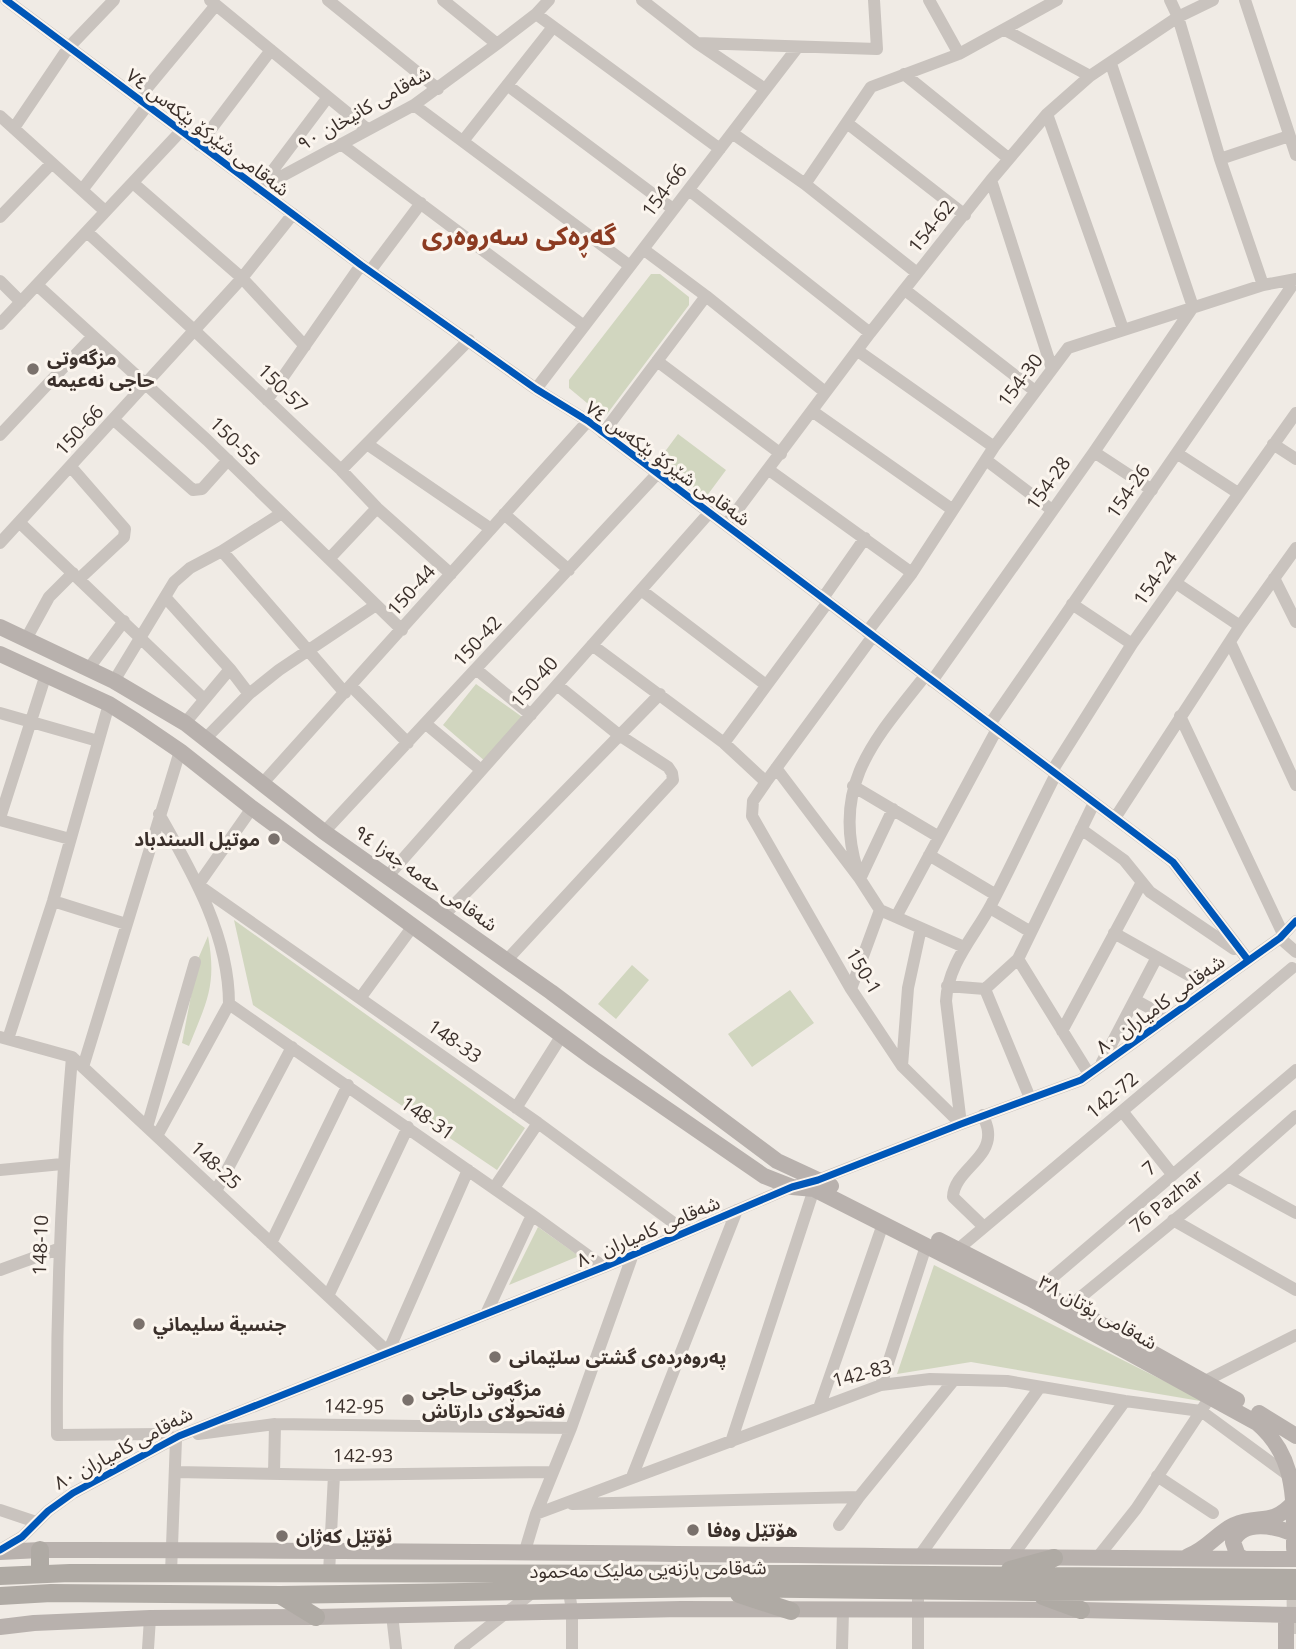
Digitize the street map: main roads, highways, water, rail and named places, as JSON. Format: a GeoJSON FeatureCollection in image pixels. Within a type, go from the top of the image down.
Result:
{"type":"FeatureCollection","features":[{"type":"Feature","properties":{"kind":"highway"},"geometry":{"type":"LineString","coordinates":[[40,1550],[51,1593]]}},
{"type":"Feature","properties":{"kind":"highway"},"geometry":{"type":"LineString","coordinates":[[818,1555],[818,1574]]}},
{"type":"Feature","properties":{"kind":"highway"},"geometry":{"type":"LineString","coordinates":[[989,1576],[1054,1558]]}},
{"type":"Feature","properties":{"kind":"highway","name":"شەقامی بازنەیی مەلیک مەحمود"},"geometry":{"type":"LineString","coordinates":[[0,1576],[329,1573],[1296,1578]]}},
{"type":"Feature","properties":{"kind":"highway"},"geometry":{"type":"LineString","coordinates":[[21,1574],[24,1584],[22,1594]]}},
{"type":"Feature","properties":{"kind":"highway"},"geometry":{"type":"LineString","coordinates":[[719,1588],[791,1611]]}},
{"type":"Feature","properties":{"kind":"highway","name":"شەقامی بازنەیی مەلیک مەحمود"},"geometry":{"type":"LineString","coordinates":[[0,1596],[51,1593],[280,1595],[719,1588],[1033,1592],[1296,1591]]}},
{"type":"Feature","properties":{"kind":"highway"},"geometry":{"type":"LineString","coordinates":[[1033,1592],[1081,1610]]}},
{"type":"Feature","properties":{"kind":"highway"},"geometry":{"type":"LineString","coordinates":[[280,1595],[316,1617]]}},
{"type":"Feature","properties":{"kind":"main road","name":"شەقامی حەمە جەزا ٩٤"},"geometry":{"type":"LineString","coordinates":[[0,626],[114,681],[185,723],[324,832],[506,961],[777,1161],[816,1184]]}},
{"type":"Feature","properties":{"kind":"main road"},"geometry":{"type":"LineString","coordinates":[[0,654],[109,704],[136,721],[150,701]]}},
{"type":"Feature","properties":{"kind":"main road","name":"شەقامی بۆتان ٣٨"},"geometry":{"type":"LineString","coordinates":[[136,721],[562,1035],[764,1176],[792,1187],[816,1184],[957,1250],[1065,1311],[1205,1381],[1296,1436]]}},
{"type":"Feature","properties":{"kind":"main road","name":"شەقامی بۆتان ٣٨"},"geometry":{"type":"LineString","coordinates":[[816,1184],[926,1246],[1033,1294]]}},
{"type":"Feature","properties":{"kind":"main road","name":"شەقامی بۆتان ٣٨"},"geometry":{"type":"LineString","coordinates":[[1065,1311],[1205,1404],[1268,1431],[1285,1453],[1293,1479],[1295,1547]]}},
{"type":"Feature","properties":{"kind":"main road","name":"شەقامی بۆتان ٣٨"},"geometry":{"type":"LineString","coordinates":[[1252,1409],[1283,1438],[1296,1461]]}},
{"type":"Feature","properties":{"kind":"main road"},"geometry":{"type":"LineString","coordinates":[[1181,1559],[1209,1545],[1230,1527],[1276,1517],[1294,1502]]}},
{"type":"Feature","properties":{"kind":"main road"},"geometry":{"type":"LineString","coordinates":[[1245,1559],[1238,1556],[1233,1542],[1242,1530],[1272,1527],[1295,1547]]}},
{"type":"Feature","properties":{"kind":"main road"},"geometry":{"type":"LineString","coordinates":[[0,1551],[330,1550],[918,1558],[1245,1559],[1295,1547]]}},
{"type":"Feature","properties":{"kind":"main road"},"geometry":{"type":"LineString","coordinates":[[0,1627],[150,1618],[681,1609],[1081,1610],[1291,1615],[1286,1649]]}},
{"type":"Feature","properties":{"kind":"tunnel"},"geometry":{"type":"LineString","coordinates":[[1294,1547],[1295,1634]]}},
{"type":"Feature","properties":{"kind":"place","name":"مزگەوتی حاجی نەعیمە"},"geometry":{"type":"Point","coordinates":[33,369]}},
{"type":"Feature","properties":{"kind":"place","name":"موتيل السندباد"},"geometry":{"type":"Point","coordinates":[274,839]}},
{"type":"Feature","properties":{"kind":"place","name":"جنسية سليماني"},"geometry":{"type":"Point","coordinates":[139,1324]}},
{"type":"Feature","properties":{"kind":"place","name":"پەروەردەی گشتی سلێمانی"},"geometry":{"type":"Point","coordinates":[495,1357]}},
{"type":"Feature","properties":{"kind":"place","name":"مزگەوتی حاجی فەتحوڵای دارتاش"},"geometry":{"type":"Point","coordinates":[408,1400]}},
{"type":"Feature","properties":{"kind":"place","name":"هۆتێل وەفا"},"geometry":{"type":"Point","coordinates":[693,1530]}},
{"type":"Feature","properties":{"kind":"place","name":"ئۆتێل کەژان"},"geometry":{"type":"Point","coordinates":[282,1536]}},
{"type":"Feature","properties":{"kind":"district","name":"گەڕەکی سەروەری"},"geometry":{"type":"Point","coordinates":[519,236]}}]}
